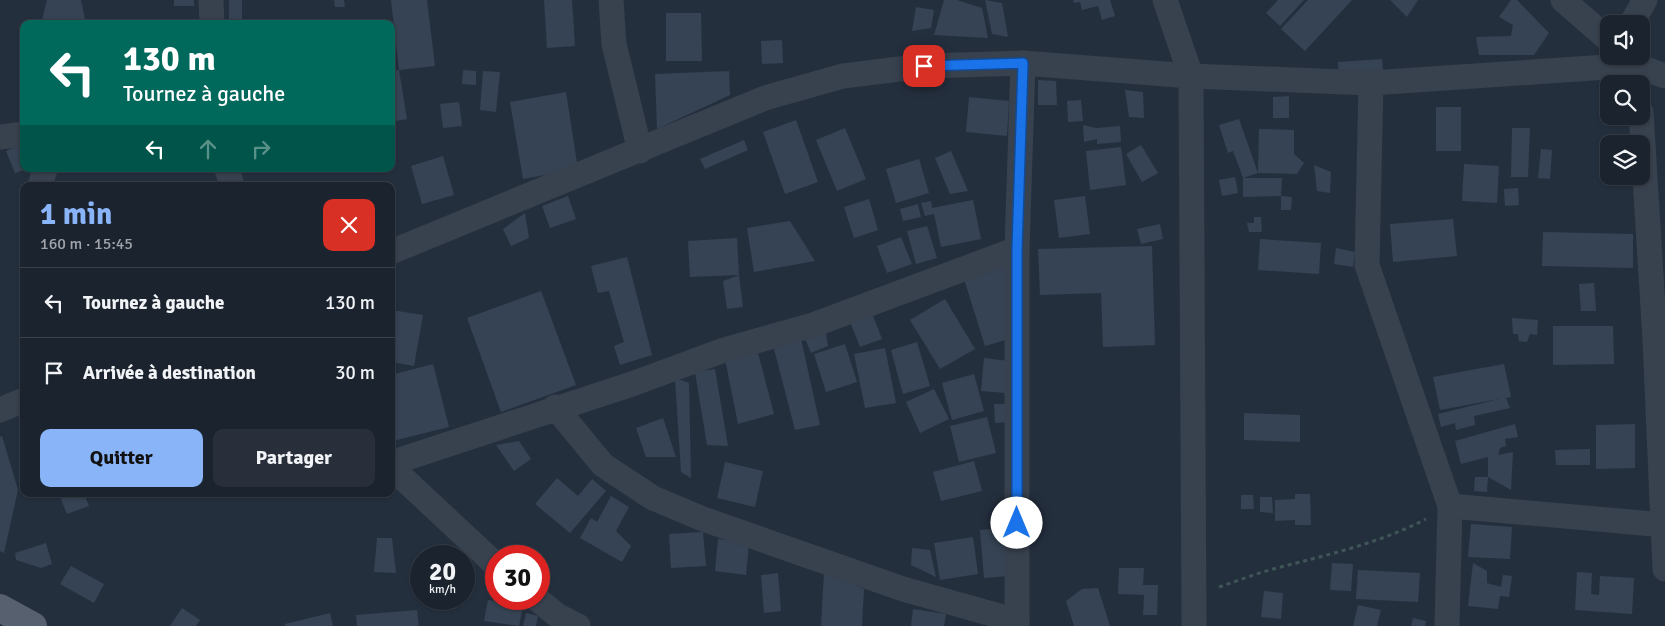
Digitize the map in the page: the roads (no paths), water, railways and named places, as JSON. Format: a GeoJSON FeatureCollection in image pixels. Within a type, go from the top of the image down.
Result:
{"type":"FeatureCollection","features":[{"type":"Feature","properties":{"kind":"main road"},"geometry":{"type":"LineString","coordinates":[[0,608],[33,626]]}},
{"type":"Feature","properties":{"kind":"street"},"geometry":{"type":"LineString","coordinates":[[211,0],[212,20]]}},
{"type":"Feature","properties":{"kind":"street"},"geometry":{"type":"LineString","coordinates":[[611,0],[614,44],[640,151]]}},
{"type":"Feature","properties":{"kind":"street"},"geometry":{"type":"LineString","coordinates":[[1165,0],[1190,76],[1194,626]]}},
{"type":"Feature","properties":{"kind":"street"},"geometry":{"type":"LineString","coordinates":[[1563,0],[1600,32]]}},
{"type":"Feature","properties":{"kind":"street"},"geometry":{"type":"LineString","coordinates":[[1636,15],[1645,0]]}},
{"type":"Feature","properties":{"kind":"street"},"geometry":{"type":"LineString","coordinates":[[555,408],[603,465],[653,498],[703,519],[903,588],[1017,624],[1017,249],[1023,63]]}},
{"type":"Feature","properties":{"kind":"street"},"geometry":{"type":"LineString","coordinates":[[395,250],[765,98],[843,76],[924,66],[1023,63],[1190,76],[1371,83],[1625,66],[1665,76]]}},
{"type":"Feature","properties":{"kind":"street"},"geometry":{"type":"LineString","coordinates":[[1371,83],[1367,264],[1450,506],[1447,626]]}},
{"type":"Feature","properties":{"kind":"street"},"geometry":{"type":"LineString","coordinates":[[1642,125],[1660,340],[1665,569]]}},
{"type":"Feature","properties":{"kind":"street"},"geometry":{"type":"LineString","coordinates":[[0,137],[20,134]]}},
{"type":"Feature","properties":{"kind":"street"},"geometry":{"type":"LineString","coordinates":[[395,462],[632,384],[724,350],[813,325],[1017,249]]}},
{"type":"Feature","properties":{"kind":"street"},"geometry":{"type":"LineString","coordinates":[[0,410],[20,402]]}},
{"type":"Feature","properties":{"kind":"street"},"geometry":{"type":"LineString","coordinates":[[395,471],[485,555]]}},
{"type":"Feature","properties":{"kind":"street"},"geometry":{"type":"LineString","coordinates":[[1450,506],[1665,525]]}},
{"type":"Feature","properties":{"kind":"street"},"geometry":{"type":"LineString","coordinates":[[550,610],[564,622]]}}]}
